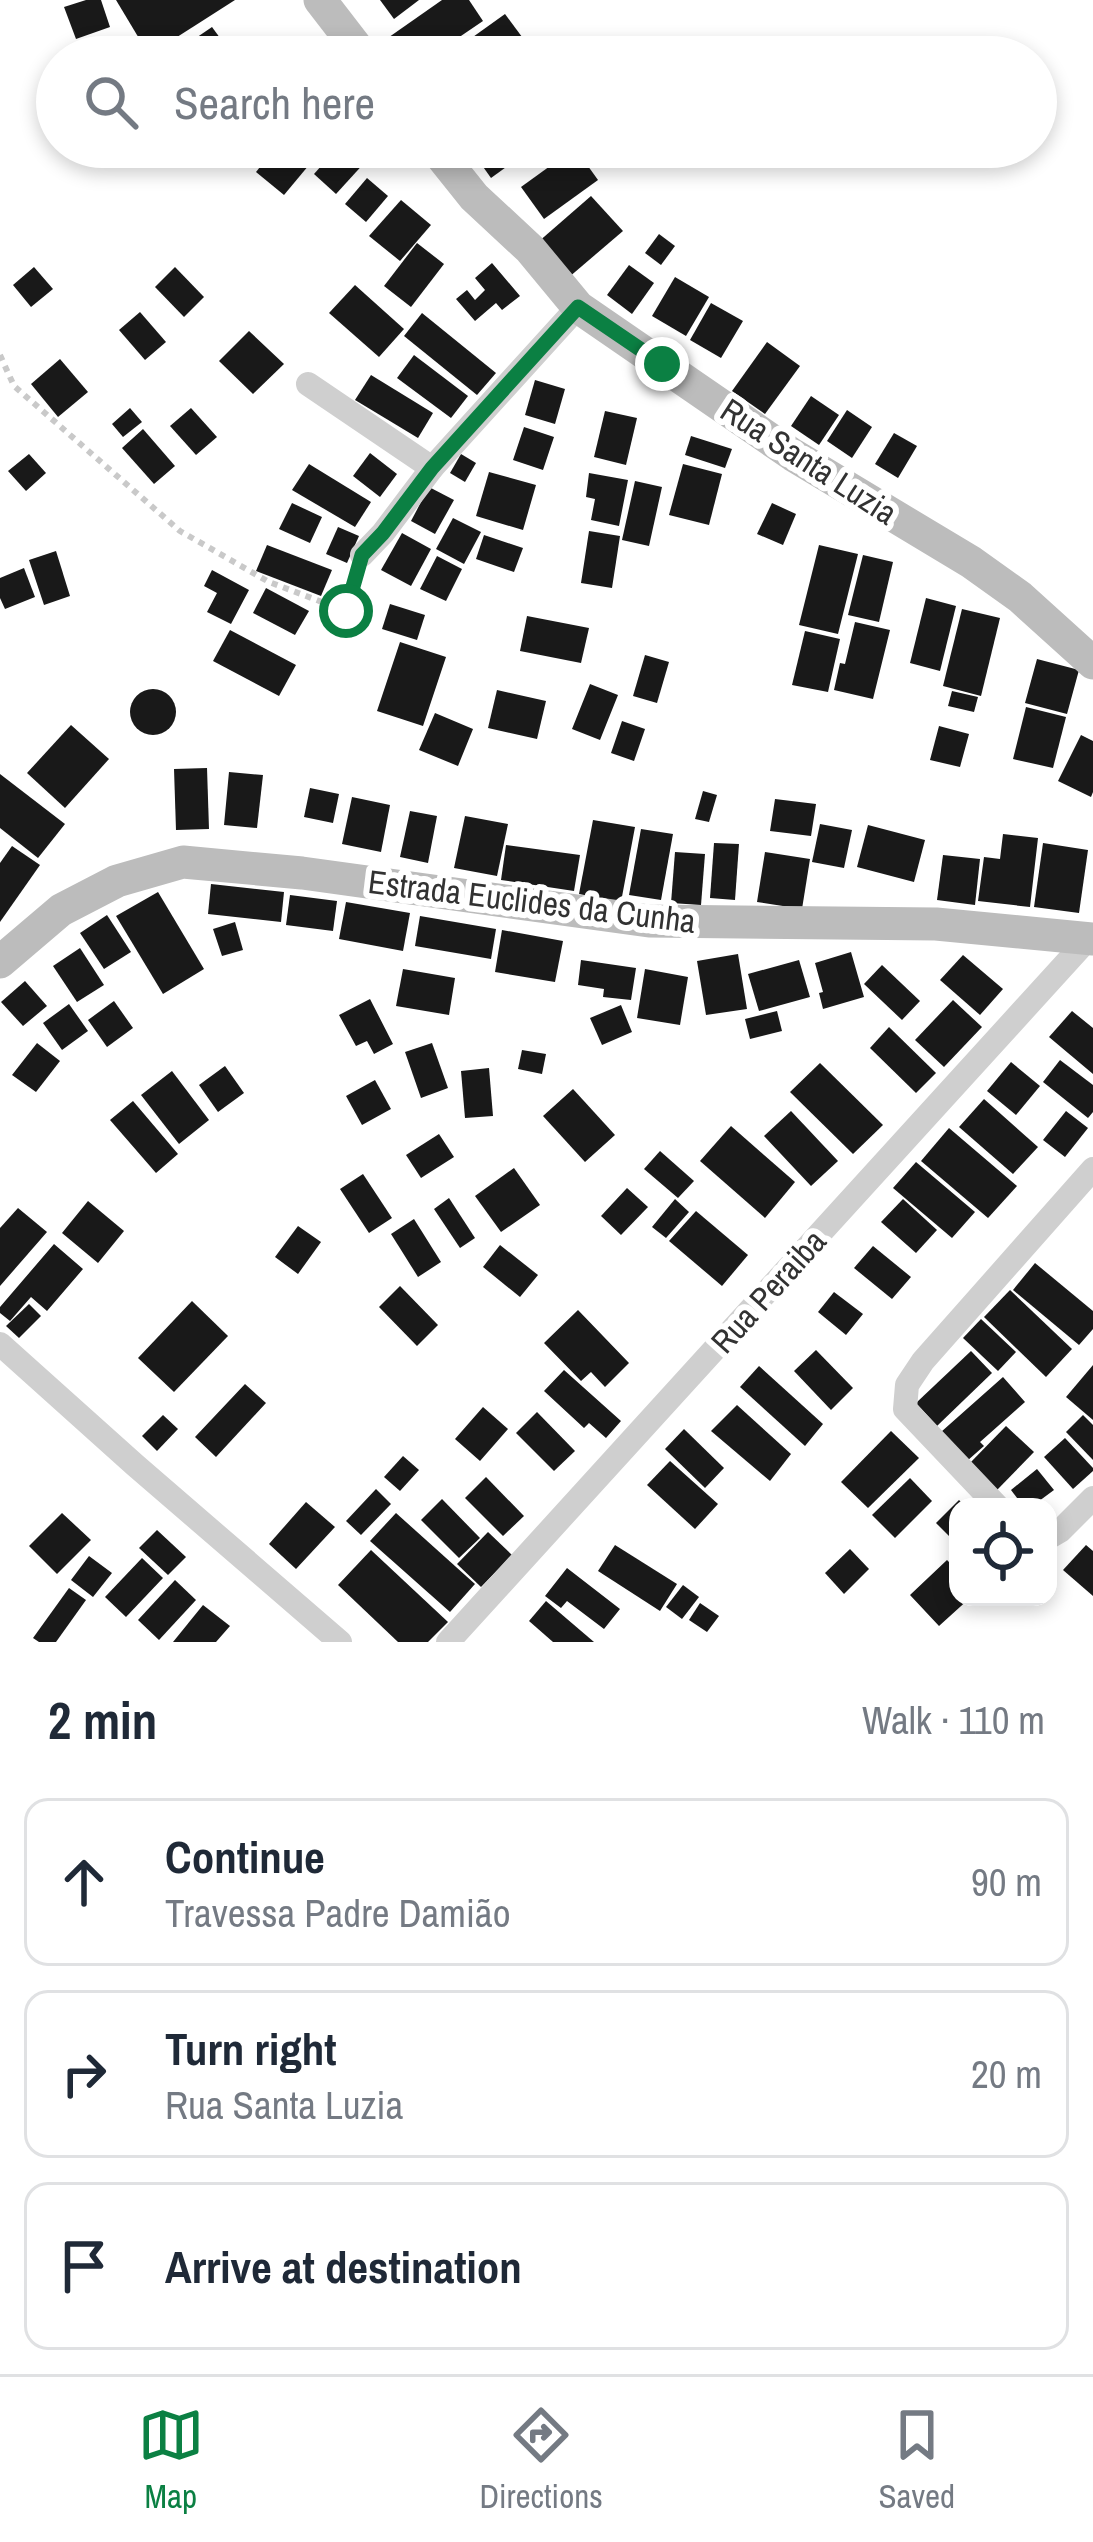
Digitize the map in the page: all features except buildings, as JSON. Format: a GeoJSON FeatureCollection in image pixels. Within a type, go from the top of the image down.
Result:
{"type":"FeatureCollection","features":[{"type":"Feature","properties":{"kind":"street"},"geometry":{"type":"LineString","coordinates":[[320,0],[348,36]]}},
{"type":"Feature","properties":{"kind":"street","name":"Rua Santa Luzia"},"geometry":{"type":"LineString","coordinates":[[451,168],[530,249],[578,307],[793,455],[971,562],[1020,597],[1093,663]]}},
{"type":"Feature","properties":{"kind":"street"},"geometry":{"type":"LineString","coordinates":[[362,555],[432,468],[578,307]]}},
{"type":"Feature","properties":{"kind":"street"},"geometry":{"type":"LineString","coordinates":[[308,384],[432,468]]}},
{"type":"Feature","properties":{"kind":"street","name":"Estrada Euclides da Cunha"},"geometry":{"type":"LineString","coordinates":[[0,962],[61,910],[117,881],[183,862],[302,873],[649,921],[936,924],[1091,939]]}},
{"type":"Feature","properties":{"kind":"street","name":"Rua Peraiba"},"geometry":{"type":"LineString","coordinates":[[448,1642],[1091,939]]}},
{"type":"Feature","properties":{"kind":"street"},"geometry":{"type":"LineString","coordinates":[[989,1498],[905,1408],[907,1385],[922,1361],[1093,1169]]}},
{"type":"Feature","properties":{"kind":"street"},"geometry":{"type":"LineString","coordinates":[[0,1344],[340,1642]]}},
{"type":"Feature","properties":{"kind":"street"},"geometry":{"type":"LineString","coordinates":[[1057,1533],[1093,1498]]}},
{"type":"Feature","properties":{"kind":"path"},"geometry":{"type":"LineString","coordinates":[[0,355],[14,386],[180,530],[269,582],[346,611],[362,555]]}},
{"type":"Feature","properties":{"kind":"route"},"geometry":{"type":"LineString","coordinates":[[346,611],[362,555],[432,468],[578,307],[662,364]]}}]}
